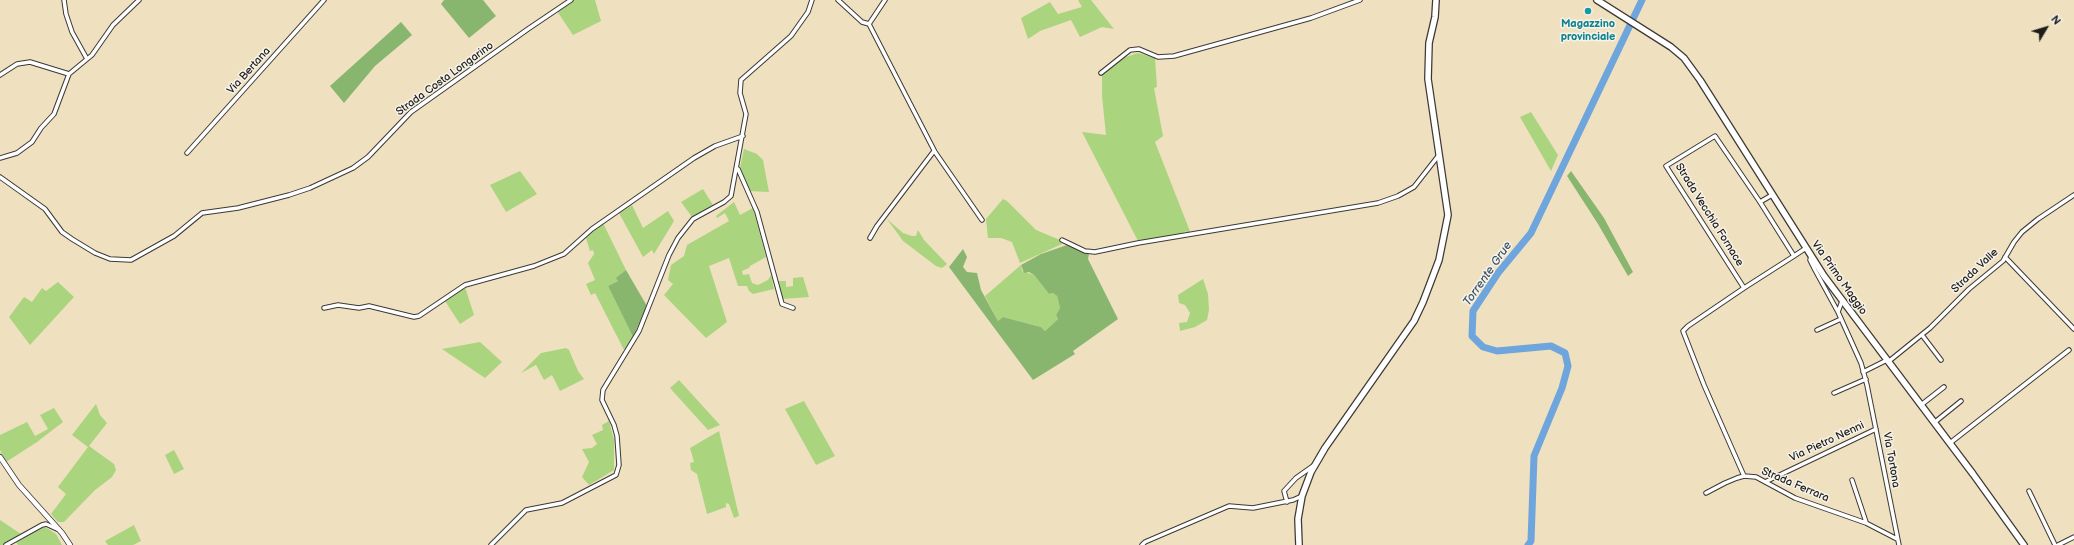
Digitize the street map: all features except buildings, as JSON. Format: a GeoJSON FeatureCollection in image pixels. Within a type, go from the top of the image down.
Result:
{"type":"FeatureCollection","features":[{"type":"Feature","properties":{"kind":"main road"},"geometry":{"type":"LineString","coordinates":[[1299,545],[1298,518],[1302,496],[1314,465],[1406,333],[1423,302],[1439,260],[1448,215],[1440,154],[1430,100],[1428,62],[1436,0]]}},
{"type":"Feature","properties":{"kind":"main road","name":"Via Primo Maggio"},"geometry":{"type":"LineString","coordinates":[[1597,0],[1684,58],[1700,80],[1811,256],[1842,301],[1921,404],[2024,545]]}},
{"type":"Feature","properties":{"kind":"street"},"geometry":{"type":"LineString","coordinates":[[64,0],[66,14],[72,32],[87,59]]}},
{"type":"Feature","properties":{"kind":"street"},"geometry":{"type":"LineString","coordinates":[[0,158],[17,153],[32,142],[56,110],[69,74],[87,59],[113,25],[139,0]]}},
{"type":"Feature","properties":{"kind":"street","name":"Via Bertana"},"geometry":{"type":"LineString","coordinates":[[187,153],[324,0]]}},
{"type":"Feature","properties":{"kind":"street","name":"Strada Costa Longarino"},"geometry":{"type":"LineString","coordinates":[[0,177],[45,208],[62,232],[72,239],[95,253],[110,259],[131,260],[174,236],[202,213],[238,208],[289,196],[353,168],[368,157],[412,112],[571,0]]}},
{"type":"Feature","properties":{"kind":"street"},"geometry":{"type":"LineString","coordinates":[[491,545],[526,510],[562,504],[616,475],[619,465],[617,436],[614,425],[602,400],[604,390],[639,331],[669,255],[678,238],[693,219],[724,202],[731,196],[746,114],[740,93],[741,80],[791,36],[808,12],[812,0]]}},
{"type":"Feature","properties":{"kind":"street"},"geometry":{"type":"LineString","coordinates":[[838,0],[862,22],[870,24],[934,151],[982,220]]}},
{"type":"Feature","properties":{"kind":"street"},"geometry":{"type":"LineString","coordinates":[[870,24],[885,0]]}},
{"type":"Feature","properties":{"kind":"street"},"geometry":{"type":"LineString","coordinates":[[1101,73],[1130,50],[1139,49],[1158,57],[1174,56],[1311,18],[1360,0]]}},
{"type":"Feature","properties":{"kind":"street"},"geometry":{"type":"LineString","coordinates":[[0,75],[17,64],[30,62],[69,74]]}},
{"type":"Feature","properties":{"kind":"street"},"geometry":{"type":"LineString","coordinates":[[324,308],[338,305],[356,308],[369,306],[414,317],[419,316],[458,289],[475,281],[534,266],[564,254],[608,217],[694,158],[715,146],[743,136]]}},
{"type":"Feature","properties":{"kind":"street","name":"Strada Vecchia Fornace"},"geometry":{"type":"LineString","coordinates":[[1744,288],[1666,166],[1715,136],[1760,202],[1794,256]]}},
{"type":"Feature","properties":{"kind":"street"},"geometry":{"type":"LineString","coordinates":[[870,238],[934,151]]}},
{"type":"Feature","properties":{"kind":"street"},"geometry":{"type":"LineString","coordinates":[[1062,240],[1085,251],[1095,252],[1378,203],[1398,196],[1414,187],[1440,154]]}},
{"type":"Feature","properties":{"kind":"street"},"geometry":{"type":"LineString","coordinates":[[737,168],[757,212],[782,304],[793,308]]}},
{"type":"Feature","properties":{"kind":"street"},"geometry":{"type":"LineString","coordinates":[[1760,202],[1772,195]]}},
{"type":"Feature","properties":{"kind":"street","name":"Strada Valle"},"geometry":{"type":"LineString","coordinates":[[1864,372],[1887,361],[1922,335],[1969,289],[2003,261],[2022,232],[2038,219],[2074,195]]}},
{"type":"Feature","properties":{"kind":"street"},"geometry":{"type":"LineString","coordinates":[[1744,476],[1704,385],[1683,331],[1688,326],[1744,288],[1806,248]]}},
{"type":"Feature","properties":{"kind":"street","name":"Via Tortona"},"geometry":{"type":"LineString","coordinates":[[1811,256],[1810,260],[1838,312],[1864,372],[1899,545]]}},
{"type":"Feature","properties":{"kind":"street"},"geometry":{"type":"LineString","coordinates":[[2005,257],[2074,329]]}},
{"type":"Feature","properties":{"kind":"street"},"geometry":{"type":"LineString","coordinates":[[1838,312],[1842,301]]}},
{"type":"Feature","properties":{"kind":"street"},"geometry":{"type":"LineString","coordinates":[[1817,330],[1841,319]]}},
{"type":"Feature","properties":{"kind":"street"},"geometry":{"type":"LineString","coordinates":[[1922,335],[1941,360]]}},
{"type":"Feature","properties":{"kind":"street"},"geometry":{"type":"LineString","coordinates":[[1950,443],[2068,350]]}},
{"type":"Feature","properties":{"kind":"street"},"geometry":{"type":"LineString","coordinates":[[1834,393],[1866,379]]}},
{"type":"Feature","properties":{"kind":"street"},"geometry":{"type":"LineString","coordinates":[[1921,404],[1944,387]]}},
{"type":"Feature","properties":{"kind":"street"},"geometry":{"type":"LineString","coordinates":[[1934,422],[1961,401]]}},
{"type":"Feature","properties":{"kind":"street","name":"Via Pietro Nenni"},"geometry":{"type":"LineString","coordinates":[[1765,482],[1876,429]]}},
{"type":"Feature","properties":{"kind":"street"},"geometry":{"type":"LineString","coordinates":[[0,457],[20,486],[62,532],[70,545]]}},
{"type":"Feature","properties":{"kind":"street"},"geometry":{"type":"LineString","coordinates":[[1287,502],[1284,491],[1296,478],[1314,465]]}},
{"type":"Feature","properties":{"kind":"street","name":"Strada Ferrara"},"geometry":{"type":"LineString","coordinates":[[1706,493],[1725,482],[1744,476],[1756,477],[1795,498],[1866,522],[1897,539]]}},
{"type":"Feature","properties":{"kind":"street"},"geometry":{"type":"LineString","coordinates":[[1852,480],[1866,522]]}},
{"type":"Feature","properties":{"kind":"street"},"geometry":{"type":"LineString","coordinates":[[2029,491],[2057,545],[2074,537]]}},
{"type":"Feature","properties":{"kind":"street"},"geometry":{"type":"LineString","coordinates":[[1142,545],[1145,542],[1230,506],[1252,508],[1287,502],[1302,496]]}},
{"type":"Feature","properties":{"kind":"street"},"geometry":{"type":"LineString","coordinates":[[6,545],[29,531],[46,524],[62,532]]}},
{"type":"Feature","properties":{"kind":"green space"},"geometry":{"type":"Polygon","coordinates":[[[444,0],[483,0],[496,16],[469,38],[441,4],[444,0]]]}},
{"type":"Feature","properties":{"kind":"green space"},"geometry":{"type":"Polygon","coordinates":[[[574,0],[595,0],[601,21],[573,35],[557,11],[574,0]]]}},
{"type":"Feature","properties":{"kind":"green space"},"geometry":{"type":"Polygon","coordinates":[[[1078,0],[1091,0],[1114,29],[1102,27],[1080,37],[1071,20],[1040,31],[1028,39],[1021,18],[1050,2],[1058,14],[1082,7],[1078,0]]]}},
{"type":"Feature","properties":{"kind":"green space"},"geometry":{"type":"Polygon","coordinates":[[[401,22],[412,35],[375,66],[344,103],[330,86],[401,22]]]}},
{"type":"Feature","properties":{"kind":"green space"},"geometry":{"type":"Polygon","coordinates":[[[1138,53],[1155,58],[1157,87],[1154,88],[1163,136],[1155,142],[1191,234],[1188,235],[1186,231],[1181,234],[1138,241],[1082,132],[1106,135],[1102,96],[1102,73],[1123,58],[1138,53]]]}},
{"type":"Feature","properties":{"kind":"green space"},"geometry":{"type":"Polygon","coordinates":[[[1531,112],[1558,155],[1551,171],[1520,117],[1531,112]]]}},
{"type":"Feature","properties":{"kind":"green space"},"geometry":{"type":"Polygon","coordinates":[[[744,149],[757,154],[763,160],[769,192],[749,191],[740,168],[744,149]]]}},
{"type":"Feature","properties":{"kind":"green space"},"geometry":{"type":"Polygon","coordinates":[[[520,171],[537,194],[506,212],[490,185],[520,171]]]}},
{"type":"Feature","properties":{"kind":"green space"},"geometry":{"type":"Polygon","coordinates":[[[1571,171],[1604,218],[1633,272],[1628,276],[1598,224],[1567,176],[1571,171]]]}},
{"type":"Feature","properties":{"kind":"green space"},"geometry":{"type":"Polygon","coordinates":[[[703,189],[713,205],[692,217],[681,202],[703,189]]]}},
{"type":"Feature","properties":{"kind":"green space"},"geometry":{"type":"Polygon","coordinates":[[[1003,199],[1007,201],[1036,230],[1060,240],[1062,244],[1020,263],[1012,242],[1001,238],[988,238],[986,219],[1003,199]]]}},
{"type":"Feature","properties":{"kind":"green space"},"geometry":{"type":"Polygon","coordinates":[[[734,202],[740,215],[753,208],[766,257],[742,271],[743,275],[749,274],[752,283],[758,285],[768,280],[771,275],[774,289],[753,294],[749,291],[747,286],[738,286],[729,258],[709,266],[727,322],[706,338],[664,295],[673,284],[668,280],[671,265],[684,256],[687,245],[729,221],[725,213],[717,218],[716,216],[734,202]]]}},
{"type":"Feature","properties":{"kind":"green space"},"geometry":{"type":"Polygon","coordinates":[[[632,205],[643,228],[668,211],[674,221],[654,254],[652,250],[643,257],[619,213],[632,205]]]}},
{"type":"Feature","properties":{"kind":"green space"},"geometry":{"type":"Polygon","coordinates":[[[887,219],[903,233],[916,236],[918,230],[924,240],[947,264],[942,268],[936,266],[903,241],[887,219]]]}},
{"type":"Feature","properties":{"kind":"green space"},"geometry":{"type":"Polygon","coordinates":[[[603,223],[626,270],[617,278],[618,281],[608,286],[633,337],[624,350],[595,293],[591,295],[586,284],[595,280],[588,263],[594,254],[593,250],[590,251],[586,238],[603,223]]]}},
{"type":"Feature","properties":{"kind":"green space"},"geometry":{"type":"Polygon","coordinates":[[[1067,245],[1089,254],[1088,259],[1118,319],[1073,351],[1075,354],[1033,380],[949,267],[963,249],[967,257],[963,267],[967,272],[977,273],[981,290],[998,321],[1003,317],[1041,327],[1045,331],[1058,319],[1056,315],[1060,308],[1057,296],[1053,293],[1049,294],[1034,275],[1029,272],[1024,273],[1021,265],[1041,254],[1067,245]]]}},
{"type":"Feature","properties":{"kind":"green space"},"geometry":{"type":"Polygon","coordinates":[[[1021,265],[1022,271],[1034,275],[1049,294],[1053,293],[1057,296],[1060,308],[1056,315],[1058,319],[1045,331],[1041,327],[1003,317],[998,321],[985,296],[1021,265]]]}},
{"type":"Feature","properties":{"kind":"green space"},"geometry":{"type":"Polygon","coordinates":[[[626,270],[647,306],[633,337],[608,286],[618,281],[616,278],[626,270]]]}},
{"type":"Feature","properties":{"kind":"green space"},"geometry":{"type":"Polygon","coordinates":[[[803,277],[809,297],[782,299],[777,281],[786,281],[786,287],[793,286],[793,278],[803,277]]]}},
{"type":"Feature","properties":{"kind":"green space"},"geometry":{"type":"Polygon","coordinates":[[[1203,279],[1208,294],[1209,310],[1207,320],[1195,327],[1180,331],[1179,323],[1187,322],[1190,313],[1185,305],[1179,303],[1178,295],[1203,279]]]}},
{"type":"Feature","properties":{"kind":"green space"},"geometry":{"type":"Polygon","coordinates":[[[58,282],[74,297],[30,345],[9,317],[24,297],[32,302],[42,288],[46,291],[58,282]]]}},
{"type":"Feature","properties":{"kind":"green space"},"geometry":{"type":"Polygon","coordinates":[[[465,287],[474,315],[460,324],[445,301],[465,287]]]}},
{"type":"Feature","properties":{"kind":"green space"},"geometry":{"type":"Polygon","coordinates":[[[480,342],[502,362],[485,378],[442,349],[480,342]]]}},
{"type":"Feature","properties":{"kind":"green space"},"geometry":{"type":"Polygon","coordinates":[[[566,348],[569,350],[578,371],[584,379],[560,391],[552,375],[544,380],[536,365],[521,373],[541,353],[566,348]]]}},
{"type":"Feature","properties":{"kind":"green space"},"geometry":{"type":"Polygon","coordinates":[[[679,380],[720,425],[708,430],[670,388],[679,380]]]}},
{"type":"Feature","properties":{"kind":"green space"},"geometry":{"type":"Polygon","coordinates":[[[804,401],[835,456],[816,465],[785,409],[804,401]]]}},
{"type":"Feature","properties":{"kind":"green space"},"geometry":{"type":"Polygon","coordinates":[[[96,404],[100,415],[107,423],[89,446],[114,464],[116,470],[112,477],[95,490],[64,522],[58,522],[51,514],[66,494],[58,487],[88,447],[72,435],[96,404]]]}},
{"type":"Feature","properties":{"kind":"green space"},"geometry":{"type":"Polygon","coordinates":[[[54,408],[63,422],[37,442],[6,462],[0,450],[0,435],[27,422],[35,436],[48,429],[40,415],[54,408]]]}},
{"type":"Feature","properties":{"kind":"green space"},"geometry":{"type":"Polygon","coordinates":[[[609,421],[614,440],[614,470],[589,485],[582,477],[589,462],[582,449],[592,448],[597,444],[592,435],[603,430],[602,425],[609,421]]]}},
{"type":"Feature","properties":{"kind":"green space"},"geometry":{"type":"Polygon","coordinates":[[[719,431],[739,516],[734,518],[729,504],[726,503],[726,507],[707,514],[697,474],[691,470],[690,463],[694,462],[690,448],[719,431]]]}},
{"type":"Feature","properties":{"kind":"green space"},"geometry":{"type":"Polygon","coordinates":[[[174,450],[184,469],[174,474],[165,455],[174,450]]]}},
{"type":"Feature","properties":{"kind":"green space"},"geometry":{"type":"Polygon","coordinates":[[[0,520],[21,534],[4,545],[0,545],[0,520]]]}},
{"type":"Feature","properties":{"kind":"green space"},"geometry":{"type":"Polygon","coordinates":[[[134,525],[141,541],[133,545],[108,545],[105,541],[134,525]]]}},
{"type":"Feature","properties":{"kind":"green space"},"geometry":{"type":"Polygon","coordinates":[[[43,527],[56,534],[62,545],[18,545],[16,542],[43,527]]]}},
{"type":"Feature","properties":{"kind":"waterway","name":"Torrente Grue"},"geometry":{"type":"LineString","coordinates":[[1528,545],[1531,541],[1534,456],[1562,388],[1568,366],[1565,353],[1551,346],[1497,351],[1483,347],[1472,336],[1473,311],[1498,273],[1531,233],[1642,0]]}},
{"type":"Feature","properties":{"kind":"place","name":"Magazzino provinciale"},"geometry":{"type":"Point","coordinates":[1588,11]}}]}
